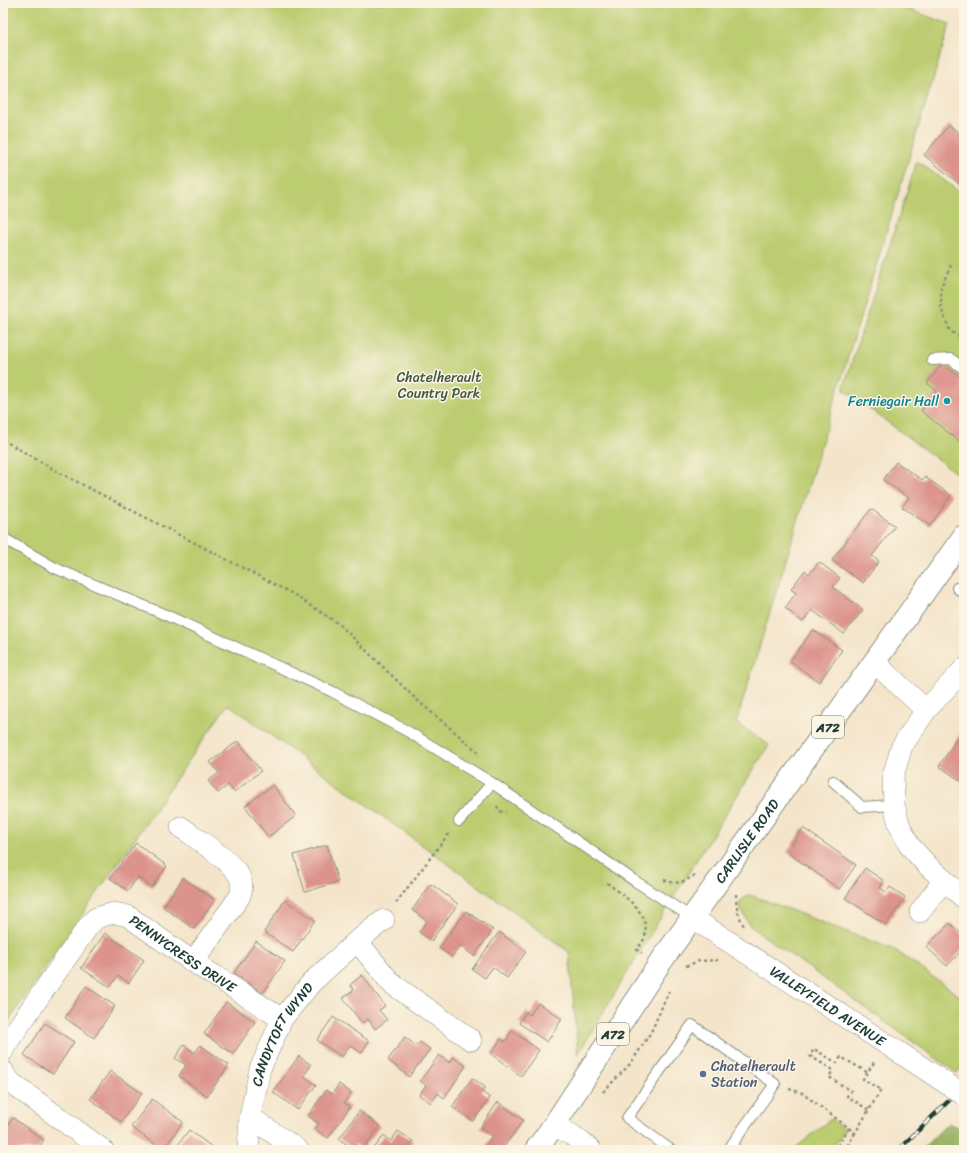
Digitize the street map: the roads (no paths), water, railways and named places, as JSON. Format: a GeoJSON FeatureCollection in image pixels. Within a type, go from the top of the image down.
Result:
{"type":"FeatureCollection","features":[{"type":"Feature","properties":{"kind":"main road","name":"CARLISLE ROAD"},"geometry":{"type":"LineString","coordinates":[[536,1150],[691,917],[964,536]]}},
{"type":"Feature","properties":{"kind":"street"},"geometry":{"type":"LineString","coordinates":[[874,662],[926,710]]}},
{"type":"Feature","properties":{"kind":"street"},"geometry":{"type":"LineString","coordinates":[[964,669],[926,710],[902,746],[893,776],[894,805],[899,824],[909,845],[928,866],[964,898]]}},
{"type":"Feature","properties":{"kind":"street"},"geometry":{"type":"LineString","coordinates":[[181,828],[234,868],[240,878],[242,889],[240,896],[193,962]]}},
{"type":"Feature","properties":{"kind":"street"},"geometry":{"type":"LineString","coordinates":[[920,912],[944,880]]}},
{"type":"Feature","properties":{"kind":"street","name":"PENNYCRESS DRIVE"},"geometry":{"type":"LineString","coordinates":[[3,1051],[87,928],[96,918],[114,913],[128,916],[193,962],[282,1019]]}},
{"type":"Feature","properties":{"kind":"street","name":"VALLEYFIELD AVENUE"},"geometry":{"type":"LineString","coordinates":[[691,917],[964,1095]]}},
{"type":"Feature","properties":{"kind":"street","name":"CANDYTOFT WYND"},"geometry":{"type":"LineString","coordinates":[[248,1150],[250,1117],[260,1069],[282,1019],[312,982],[357,941],[384,920]]}},
{"type":"Feature","properties":{"kind":"street"},"geometry":{"type":"LineString","coordinates":[[357,941],[391,983],[471,1040]]}},
{"type":"Feature","properties":{"kind":"street"},"geometry":{"type":"LineString","coordinates":[[3,1071],[4,1075],[14,1085],[103,1150]]}},
{"type":"Feature","properties":{"kind":"street"},"geometry":{"type":"LineString","coordinates":[[250,1117],[298,1150]]}},
{"type":"Feature","properties":{"kind":"street"},"geometry":{"type":"LineString","coordinates":[[554,1125],[572,1135],[591,1150]]}},
{"type":"Feature","properties":{"kind":"lane"},"geometry":{"type":"LineString","coordinates":[[932,360],[951,359],[964,369]]}},
{"type":"Feature","properties":{"kind":"lane"},"geometry":{"type":"LineString","coordinates":[[3,538],[55,568],[168,616],[331,691],[407,731],[492,783],[634,881],[691,917]]}},
{"type":"Feature","properties":{"kind":"lane"},"geometry":{"type":"LineString","coordinates":[[833,781],[862,806],[894,805]]}},
{"type":"Feature","properties":{"kind":"lane"},"geometry":{"type":"LineString","coordinates":[[459,821],[492,783]]}},
{"type":"Feature","properties":{"kind":"lane"},"geometry":{"type":"LineString","coordinates":[[671,1150],[658,1146],[627,1118],[692,1025],[775,1084],[728,1150]]}},
{"type":"Feature","properties":{"kind":"railway"},"geometry":{"type":"LineString","coordinates":[[898,1150],[964,1086]]}},
{"type":"Feature","properties":{"kind":"place","name":"Ferniegair Hall"},"geometry":{"type":"Point","coordinates":[947,401]}},
{"type":"Feature","properties":{"kind":"place","name":"Chatelherault Station"},"geometry":{"type":"Point","coordinates":[703,1074]}},
{"type":"Feature","properties":{"kind":"park label","name":"Chatelherault Country Park"},"geometry":{"type":"Point","coordinates":[439,386]}}]}
